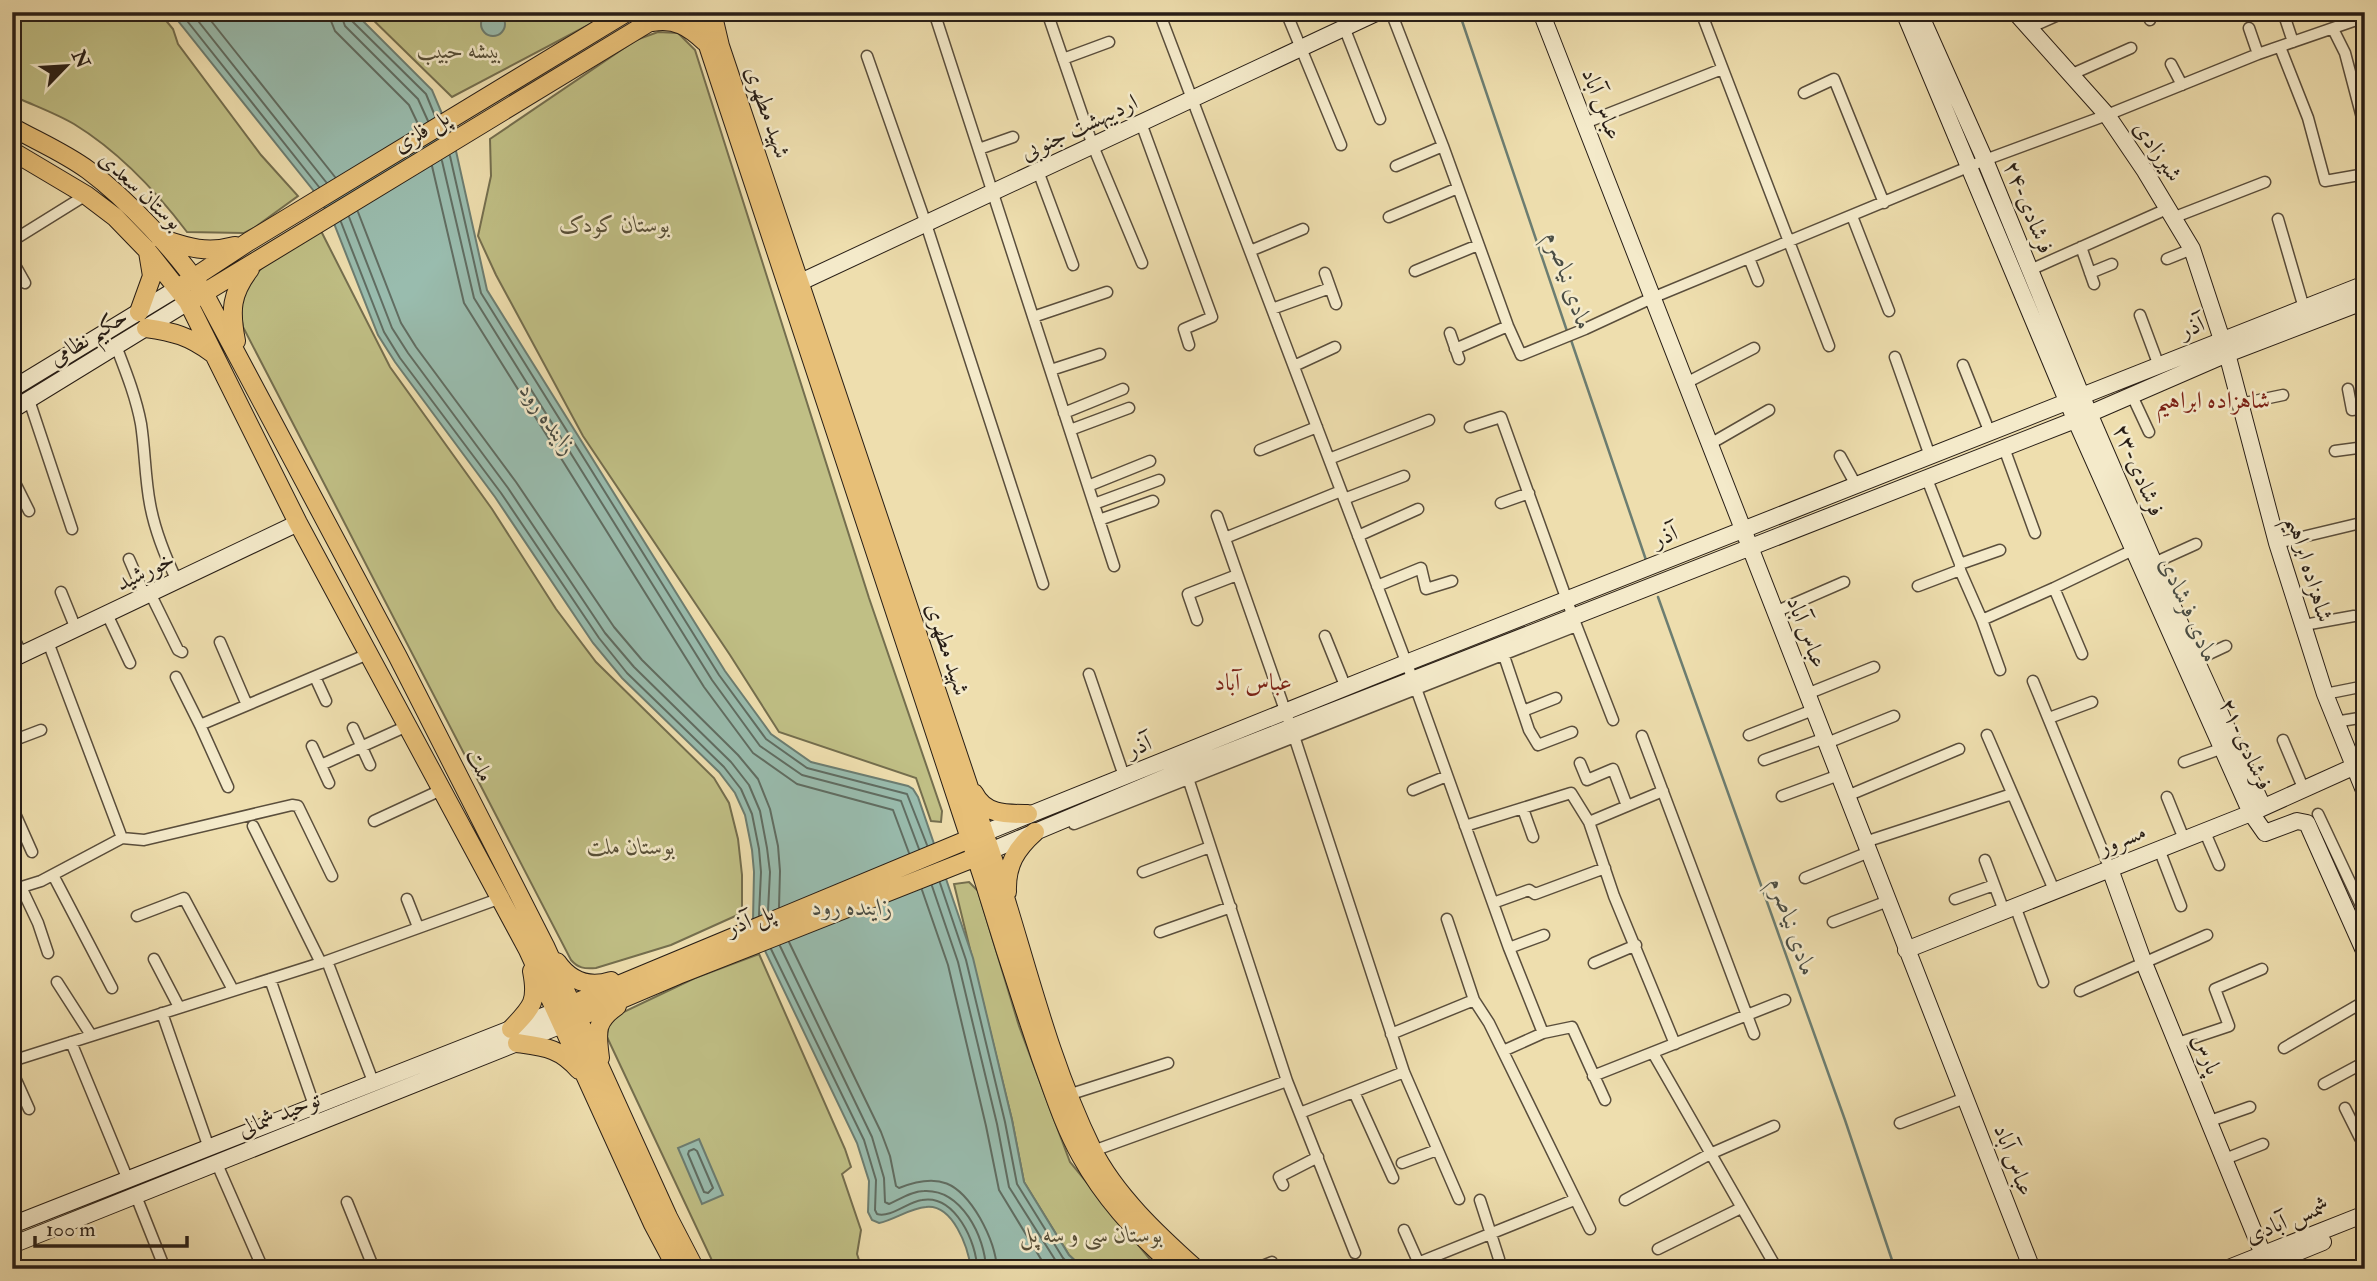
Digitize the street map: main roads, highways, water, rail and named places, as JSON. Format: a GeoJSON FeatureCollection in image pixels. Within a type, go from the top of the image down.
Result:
{"type":"FeatureCollection","features":[{"type":"Feature","properties":{"kind":"main road","name":"پل فلزی"},"geometry":{"type":"LineString","coordinates":[[191,290],[248,242],[627,12]]}},
{"type":"Feature","properties":{"kind":"main road","name":"شهید مطهری"},"geometry":{"type":"LineString","coordinates":[[697,12],[713,44],[794,286],[964,773],[976,836],[1007,906],[1032,991],[1068,1095],[1093,1151],[1106,1172],[1133,1206],[1196,1269]]}},
{"type":"Feature","properties":{"kind":"main road","name":"شهید مطهری"},"geometry":{"type":"LineString","coordinates":[[712,12],[713,44]]}},
{"type":"Feature","properties":{"kind":"main road"},"geometry":{"type":"LineString","coordinates":[[659,17],[690,28],[713,44],[717,12]]}},
{"type":"Feature","properties":{"kind":"main road","name":"اردیبهشت جنوبی"},"geometry":{"type":"LineString","coordinates":[[794,286],[1378,12]]}},
{"type":"Feature","properties":{"kind":"main road"},"geometry":{"type":"LineString","coordinates":[[1904,12],[1970,167],[2075,400]]}},
{"type":"Feature","properties":{"kind":"main road","name":"۲۴-فرشادی"},"geometry":{"type":"LineString","coordinates":[[1919,12],[1985,160],[2030,270],[2084,420]]}},
{"type":"Feature","properties":{"kind":"main road","name":"شیرزادی"},"geometry":{"type":"LineString","coordinates":[[2015,12],[2107,115],[2172,213],[2192,250],[2226,352]]}},
{"type":"Feature","properties":{"kind":"main road","name":"عباس آباد"},"geometry":{"type":"LineString","coordinates":[[1544,13],[1652,298],[2032,1269]]}},
{"type":"Feature","properties":{"kind":"main road","name":"پل فلزی"},"geometry":{"type":"LineString","coordinates":[[191,290],[257,260],[659,17]]}},
{"type":"Feature","properties":{"kind":"main road","name":"بوستان سعدی"},"geometry":{"type":"LineString","coordinates":[[12,127],[88,170],[131,209],[152,243],[191,290]]}},
{"type":"Feature","properties":{"kind":"main road","name":"بوستان سعدی"},"geometry":{"type":"LineString","coordinates":[[12,151],[86,195],[152,243]]}},
{"type":"Feature","properties":{"kind":"main road"},"geometry":{"type":"LineString","coordinates":[[215,355],[193,340],[143,320],[152,276],[152,243],[218,251],[248,242]]}},
{"type":"Feature","properties":{"kind":"main road"},"geometry":{"type":"LineString","coordinates":[[239,358],[232,322],[234,296],[239,283],[257,260]]}},
{"type":"Feature","properties":{"kind":"main road","name":"آذر"},"geometry":{"type":"LineString","coordinates":[[976,836],[1124,776],[1414,684],[1750,548],[1928,482],[2171,382],[2304,308],[2365,284]]}},
{"type":"Feature","properties":{"kind":"main road","name":"شهید مطهری"},"geometry":{"type":"LineString","coordinates":[[794,286],[960,811],[976,836]]}},
{"type":"Feature","properties":{"kind":"main road","name":"حکیم نظامی"},"geometry":{"type":"LineString","coordinates":[[12,389],[143,320],[191,290]]}},
{"type":"Feature","properties":{"kind":"main road","name":"ملت"},"geometry":{"type":"LineString","coordinates":[[191,290],[215,355],[298,523],[501,898],[536,948]]}},
{"type":"Feature","properties":{"kind":"main road","name":"ملت"},"geometry":{"type":"LineString","coordinates":[[191,290],[239,358],[398,657],[595,1076],[695,1269]]}},
{"type":"Feature","properties":{"kind":"main road","name":"آذر"},"geometry":{"type":"LineString","coordinates":[[983,854],[1186,774],[1290,725],[1346,688],[1406,663],[2158,366],[2226,352],[2365,301]]}},
{"type":"Feature","properties":{"kind":"main road","name":"حکیم نظامی"},"geometry":{"type":"LineString","coordinates":[[12,410],[116,346],[143,320]]}},
{"type":"Feature","properties":{"kind":"main road","name":"شاهزاده ابراهیم"},"geometry":{"type":"LineString","coordinates":[[2226,352],[2277,543],[2325,694],[2363,786]]}},
{"type":"Feature","properties":{"kind":"main road","name":"۲۱-فرشادی"},"geometry":{"type":"LineString","coordinates":[[2084,420],[2133,550],[2223,748],[2257,810]]}},
{"type":"Feature","properties":{"kind":"main road","name":"۲۳-فرشادی"},"geometry":{"type":"LineString","coordinates":[[2084,420],[2154,563],[2257,810]]}},
{"type":"Feature","properties":{"kind":"main road","name":"خورشید"},"geometry":{"type":"LineString","coordinates":[[17,657],[298,523]]}},
{"type":"Feature","properties":{"kind":"main road"},"geometry":{"type":"LineString","coordinates":[[1635,573],[1642,592]]}},
{"type":"Feature","properties":{"kind":"main road","name":"مسرور"},"geometry":{"type":"LineString","coordinates":[[1906,950],[2257,810],[2353,767]]}},
{"type":"Feature","properties":{"kind":"main road"},"geometry":{"type":"LineString","coordinates":[[964,773],[978,803],[990,811],[1028,814]]}},
{"type":"Feature","properties":{"kind":"main road"},"geometry":{"type":"LineString","coordinates":[[2257,810],[2265,833],[2297,821],[2307,823],[2363,944]]}},
{"type":"Feature","properties":{"kind":"main road"},"geometry":{"type":"LineString","coordinates":[[951,847],[958,839],[960,811]]}},
{"type":"Feature","properties":{"kind":"main road"},"geometry":{"type":"LineString","coordinates":[[1007,906],[1006,879],[1010,862],[1020,846],[1035,832]]}},
{"type":"Feature","properties":{"kind":"main road","name":"پل آذر"},"geometry":{"type":"LineString","coordinates":[[566,1015],[675,970],[976,836]]}},
{"type":"Feature","properties":{"kind":"main road","name":"شهید مطهری"},"geometry":{"type":"LineString","coordinates":[[983,854],[984,881],[1019,994],[1058,1104],[1081,1156],[1107,1194],[1136,1228],[1178,1269]]}},
{"type":"Feature","properties":{"kind":"main road","name":"پل آذر"},"geometry":{"type":"LineString","coordinates":[[566,1015],[634,994],[675,970],[983,854]]}},
{"type":"Feature","properties":{"kind":"main road"},"geometry":{"type":"LineString","coordinates":[[957,865],[972,869],[984,881]]}},
{"type":"Feature","properties":{"kind":"main road","name":"پارس"},"geometry":{"type":"LineString","coordinates":[[2110,869],[2144,963],[2210,1121],[2264,1264]]}},
{"type":"Feature","properties":{"kind":"main road"},"geometry":{"type":"LineString","coordinates":[[536,948],[562,970],[583,983],[596,985],[651,966],[675,970]]}},
{"type":"Feature","properties":{"kind":"main road"},"geometry":{"type":"LineString","coordinates":[[536,948],[534,1000],[514,1036],[556,1050],[595,1076]]}},
{"type":"Feature","properties":{"kind":"main road"},"geometry":{"type":"LineString","coordinates":[[595,1076],[598,1027],[610,1011],[634,994]]}},
{"type":"Feature","properties":{"kind":"main road","name":"توحید شمالی"},"geometry":{"type":"LineString","coordinates":[[12,1245],[217,1164],[566,1015]]}},
{"type":"Feature","properties":{"kind":"main road","name":"توحید شمالی"},"geometry":{"type":"LineString","coordinates":[[12,1225],[374,1084],[514,1036]]}},
{"type":"Feature","properties":{"kind":"main road","name":"ملت"},"geometry":{"type":"LineString","coordinates":[[595,1076],[653,1224],[677,1269]]}},
{"type":"Feature","properties":{"kind":"main road"},"geometry":{"type":"LineString","coordinates":[[181,1159],[187,1176]]}},
{"type":"Feature","properties":{"kind":"main road","name":"شمس آبادی"},"geometry":{"type":"LineString","coordinates":[[2264,1264],[2365,1214]]}},
{"type":"Feature","properties":{"kind":"main road","name":"شمس آبادی"},"geometry":{"type":"LineString","coordinates":[[2225,1269],[2264,1264],[2365,1225]]}},
{"type":"Feature","properties":{"kind":"water","name":"زاینده رود"},"geometry":{"type":"Polygon","coordinates":[[[171,12],[354,12],[432,90],[454,142],[487,290],[725,671],[771,734],[811,762],[908,786],[918,797],[973,958],[1024,1182],[1069,1255],[1084,1269],[971,1269],[958,1229],[944,1212],[936,1208],[920,1208],[879,1223],[872,1220],[868,1212],[869,1181],[857,1143],[756,932],[753,921],[752,850],[745,815],[735,793],[719,772],[622,678],[593,643],[495,497],[378,335],[333,221],[313,190],[171,12]]]}},
{"type":"Feature","properties":{"kind":"water"},"geometry":{"type":"Polygon","coordinates":[[[493,12],[502,15],[505,24],[502,33],[493,36],[484,33],[481,24],[484,15],[493,12]]]}},
{"type":"Feature","properties":{"kind":"water"},"geometry":{"type":"Polygon","coordinates":[[[699,1139],[723,1195],[702,1204],[678,1148],[699,1139]]]}},
{"type":"Feature","properties":{"kind":"waterway","name":"مادی نیاصرم"},"geometry":{"type":"LineString","coordinates":[[1459,12],[1568,334]]}},
{"type":"Feature","properties":{"kind":"waterway","name":"مادی فرشادی"},"geometry":{"type":"LineString","coordinates":[[2019,263],[2033,299]]}},
{"type":"Feature","properties":{"kind":"waterway","name":"مادی نیاصرم"},"geometry":{"type":"LineString","coordinates":[[1571,340],[1646,560]]}},
{"type":"Feature","properties":{"kind":"waterway","name":"مادی نیاصرم"},"geometry":{"type":"LineString","coordinates":[[1658,597],[1845,1120],[1895,1269]]}},
{"type":"Feature","properties":{"kind":"waterway","name":"مادی فرشادی"},"geometry":{"type":"LineString","coordinates":[[2361,925],[2365,933]]}},
{"type":"Feature","properties":{"kind":"district","name":"شاهزاده ابراهیم"},"geometry":{"type":"Point","coordinates":[2213,400]}},
{"type":"Feature","properties":{"kind":"district","name":"عباس آباد"},"geometry":{"type":"Point","coordinates":[1253,682]}},
{"type":"Feature","properties":{"kind":"park label","name":"بیشه حبیب"},"geometry":{"type":"Point","coordinates":[459,50]}},
{"type":"Feature","properties":{"kind":"park label","name":"بوستان کودک"},"geometry":{"type":"Point","coordinates":[615,224]}},
{"type":"Feature","properties":{"kind":"park label","name":"بوستان ملت"},"geometry":{"type":"Point","coordinates":[631,846]}},
{"type":"Feature","properties":{"kind":"park label","name":"بوستان سی و سه پل"},"geometry":{"type":"Point","coordinates":[1091,1234]}}]}
